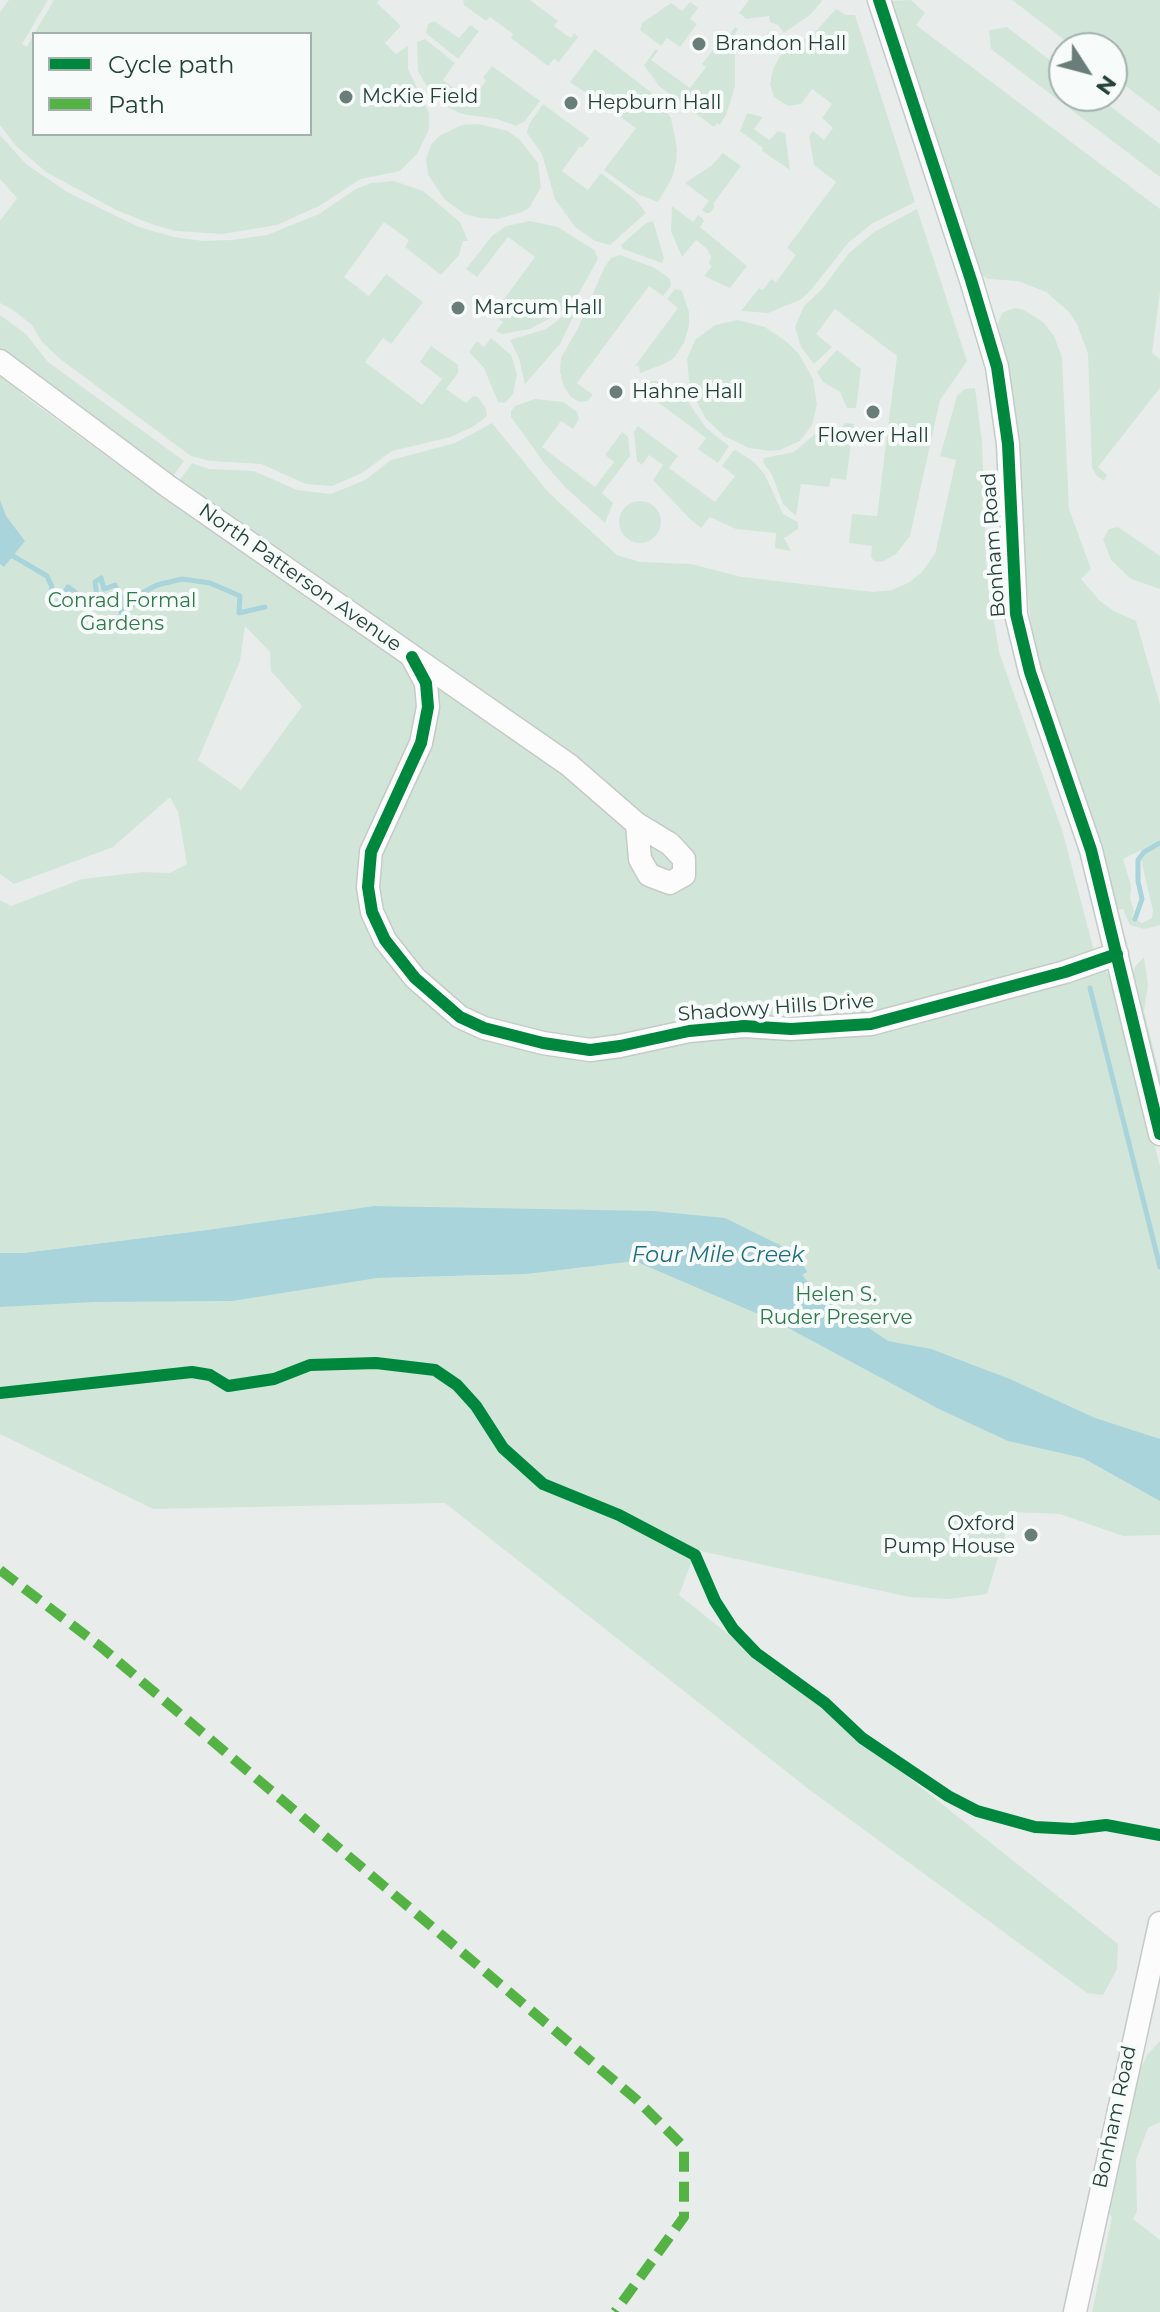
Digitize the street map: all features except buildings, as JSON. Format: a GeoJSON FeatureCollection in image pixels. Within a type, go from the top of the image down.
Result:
{"type":"FeatureCollection","features":[{"type":"Feature","properties":{"kind":"street","name":"Bonham Road"},"geometry":{"type":"LineString","coordinates":[[879,0],[997,367],[1008,444],[1016,614],[1030,672],[1091,850],[1160,1134]]}},
{"type":"Feature","properties":{"kind":"street","name":"North Patterson Avenue"},"geometry":{"type":"LineString","coordinates":[[0,361],[169,487],[569,765],[637,824]]}},
{"type":"Feature","properties":{"kind":"street","name":"Shadowy Hills Drive"},"geometry":{"type":"LineString","coordinates":[[412,657],[426,683],[428,707],[421,743],[371,852],[368,887],[372,912],[385,940],[415,978],[460,1017],[484,1028],[543,1043],[590,1050],[689,1031],[744,1026],[791,1029],[871,1024],[1065,972],[1117,954]]}},
{"type":"Feature","properties":{"kind":"street","name":"Bonham Road"},"geometry":{"type":"LineString","coordinates":[[1075,2312],[1160,1923]]}},
{"type":"Feature","properties":{"kind":"green space","name":"McKie Field"},"geometry":{"type":"Polygon","coordinates":[[[9,0],[48,0],[22,44],[27,47],[32,38],[32,136],[312,136],[312,32],[35,32],[54,0],[379,0],[377,3],[401,26],[385,43],[396,54],[408,46],[408,69],[429,113],[429,129],[417,154],[400,171],[361,179],[319,206],[277,225],[223,234],[176,231],[154,225],[116,210],[46,172],[16,146],[0,125],[0,12],[9,0]]]}},
{"type":"Feature","properties":{"kind":"green space"},"geometry":{"type":"Polygon","coordinates":[[[463,0],[530,0],[558,21],[554,26],[571,38],[574,33],[578,37],[559,62],[554,59],[548,66],[511,38],[513,34],[490,17],[486,21],[464,5],[463,0]]]}},
{"type":"Feature","properties":{"kind":"green space"},"geometry":{"type":"Polygon","coordinates":[[[749,0],[822,1],[810,15],[784,33],[778,25],[770,22],[769,16],[746,19],[739,13],[749,0]]]}},
{"type":"Feature","properties":{"kind":"green space"},"geometry":{"type":"Polygon","coordinates":[[[911,0],[925,13],[916,25],[1160,209],[1160,292],[1152,353],[1160,359],[1160,388],[1098,467],[1107,475],[1104,481],[1092,468],[1088,354],[1077,324],[1068,311],[1046,292],[1018,281],[988,279],[980,274],[890,1],[911,0]]]}},
{"type":"Feature","properties":{"kind":"green space"},"geometry":{"type":"Polygon","coordinates":[[[1012,0],[1160,0],[1160,112],[1128,88],[1128,32],[1054,32],[1012,0]]]}},
{"type":"Feature","properties":{"kind":"green space"},"geometry":{"type":"Polygon","coordinates":[[[690,2],[698,8],[690,19],[697,24],[680,47],[667,38],[661,46],[640,30],[642,23],[671,3],[682,11],[690,2]]]}},
{"type":"Feature","properties":{"kind":"green space"},"geometry":{"type":"Polygon","coordinates":[[[836,9],[846,15],[855,15],[915,202],[873,223],[849,242],[800,300],[768,313],[741,311],[759,288],[763,290],[771,279],[776,282],[796,255],[787,248],[836,182],[814,165],[809,136],[813,131],[824,140],[833,128],[822,118],[832,104],[812,89],[801,104],[788,106],[774,97],[770,84],[780,56],[815,32],[836,9]]]}},
{"type":"Feature","properties":{"kind":"green space"},"geometry":{"type":"Polygon","coordinates":[[[434,21],[459,38],[470,25],[479,31],[458,59],[426,33],[428,24],[434,21]]]}},
{"type":"Feature","properties":{"kind":"green space"},"geometry":{"type":"Polygon","coordinates":[[[735,27],[738,29],[735,34],[735,86],[726,115],[720,125],[717,123],[714,127],[659,86],[644,65],[656,49],[658,51],[651,60],[690,88],[706,67],[702,64],[735,27]]]}},
{"type":"Feature","properties":{"kind":"green space"},"geometry":{"type":"Polygon","coordinates":[[[1007,27],[1048,59],[1048,92],[991,49],[989,30],[1007,27]]]}},
{"type":"Feature","properties":{"kind":"green space"},"geometry":{"type":"Polygon","coordinates":[[[425,39],[455,63],[443,80],[470,101],[486,81],[483,77],[492,66],[540,101],[525,121],[516,126],[497,119],[462,114],[447,107],[434,98],[418,71],[417,42],[425,39]]]}},
{"type":"Feature","properties":{"kind":"green space"},"geometry":{"type":"Polygon","coordinates":[[[595,49],[657,97],[671,118],[677,148],[676,163],[672,178],[658,202],[637,194],[604,170],[636,128],[570,82],[595,49]]]}},
{"type":"Feature","properties":{"kind":"green space"},"geometry":{"type":"Polygon","coordinates":[[[543,104],[589,138],[562,171],[588,190],[601,173],[636,200],[646,213],[610,245],[595,241],[575,227],[555,199],[542,154],[527,133],[529,124],[543,104]]]}},
{"type":"Feature","properties":{"kind":"green space"},"geometry":{"type":"Polygon","coordinates":[[[1074,112],[1118,112],[1160,144],[1160,177],[1074,112]]]}},
{"type":"Feature","properties":{"kind":"green space"},"geometry":{"type":"Polygon","coordinates":[[[747,113],[763,117],[754,129],[769,140],[778,131],[785,133],[790,170],[740,131],[747,113]]]}},
{"type":"Feature","properties":{"kind":"green space"},"geometry":{"type":"Polygon","coordinates":[[[478,124],[508,131],[520,140],[538,163],[541,187],[530,207],[522,212],[498,219],[465,214],[445,200],[428,175],[426,159],[431,145],[439,136],[462,125],[478,124]]]}},
{"type":"Feature","properties":{"kind":"green space"},"geometry":{"type":"Polygon","coordinates":[[[0,135],[26,164],[67,192],[139,227],[203,241],[267,235],[319,214],[356,189],[371,183],[394,181],[423,191],[460,222],[468,241],[463,241],[459,255],[441,275],[405,247],[409,240],[384,222],[344,277],[369,296],[386,274],[423,302],[391,344],[383,338],[365,362],[422,405],[442,379],[420,362],[431,346],[458,365],[458,373],[446,389],[466,403],[473,396],[478,397],[487,416],[451,437],[392,451],[362,473],[332,486],[306,484],[261,464],[210,461],[191,456],[60,359],[42,342],[32,325],[0,303],[0,221],[17,198],[0,179],[0,135]]]}},
{"type":"Feature","properties":{"kind":"green space"},"geometry":{"type":"Polygon","coordinates":[[[723,153],[741,166],[713,204],[715,206],[710,213],[706,213],[702,210],[709,201],[685,183],[711,166],[723,153]]]}},
{"type":"Feature","properties":{"kind":"green space"},"geometry":{"type":"Polygon","coordinates":[[[672,206],[693,222],[698,215],[702,218],[704,221],[700,227],[747,266],[730,288],[704,276],[712,266],[709,263],[711,257],[696,240],[682,257],[671,231],[672,206]]]}},
{"type":"Feature","properties":{"kind":"green space"},"geometry":{"type":"Polygon","coordinates":[[[917,209],[967,361],[940,400],[910,536],[896,554],[882,562],[874,561],[871,557],[872,546],[849,543],[852,514],[877,516],[897,356],[835,309],[816,334],[832,347],[814,364],[801,347],[795,327],[804,306],[822,289],[849,253],[874,232],[917,209]]]}},
{"type":"Feature","properties":{"kind":"green space"},"geometry":{"type":"Polygon","coordinates":[[[530,221],[558,227],[594,250],[598,259],[579,293],[558,314],[530,329],[502,334],[496,331],[503,322],[493,314],[535,257],[508,237],[477,277],[466,269],[492,236],[506,226],[530,221]]]}},
{"type":"Feature","properties":{"kind":"green space"},"geometry":{"type":"Polygon","coordinates":[[[653,221],[664,258],[662,263],[623,249],[621,245],[646,223],[653,221]]]}},
{"type":"Feature","properties":{"kind":"green space"},"geometry":{"type":"Polygon","coordinates":[[[620,255],[655,268],[670,279],[671,286],[663,296],[649,286],[577,383],[593,395],[587,401],[579,402],[564,387],[560,372],[561,358],[578,328],[604,268],[611,258],[620,255]]]}},
{"type":"Feature","properties":{"kind":"green space"},"geometry":{"type":"Polygon","coordinates":[[[675,289],[682,291],[689,312],[684,343],[674,358],[640,373],[639,366],[635,366],[678,308],[667,299],[675,289]]]}},
{"type":"Feature","properties":{"kind":"green space"},"geometry":{"type":"Polygon","coordinates":[[[1014,308],[1022,309],[1043,322],[1054,336],[1062,357],[1069,509],[1091,569],[1081,579],[1100,601],[1136,621],[1160,704],[1160,841],[1123,859],[1131,886],[1132,917],[1142,923],[1152,918],[1153,911],[1141,859],[1150,849],[1160,845],[1160,925],[1144,929],[1130,925],[1123,909],[1117,910],[1094,822],[1041,671],[1032,630],[996,328],[1002,313],[1014,308]]]}},
{"type":"Feature","properties":{"kind":"green space"},"geometry":{"type":"Polygon","coordinates":[[[573,309],[576,311],[560,344],[525,384],[519,358],[510,340],[546,329],[573,309]]]}},
{"type":"Feature","properties":{"kind":"green space"},"geometry":{"type":"Polygon","coordinates":[[[0,315],[26,334],[48,362],[184,461],[173,476],[0,351],[0,315]]]}},
{"type":"Feature","properties":{"kind":"green space"},"geometry":{"type":"Polygon","coordinates":[[[738,320],[765,327],[787,342],[799,354],[813,379],[817,404],[812,425],[800,441],[780,450],[749,448],[724,436],[706,419],[690,389],[687,359],[695,340],[715,325],[738,320]]]}},
{"type":"Feature","properties":{"kind":"green space"},"geometry":{"type":"Polygon","coordinates":[[[491,338],[511,355],[517,374],[513,394],[505,403],[498,402],[484,368],[469,352],[477,341],[484,347],[491,338]]]}},
{"type":"Feature","properties":{"kind":"green space"},"geometry":{"type":"Polygon","coordinates":[[[837,350],[861,369],[856,408],[847,408],[840,392],[823,382],[817,372],[837,350]]]}},
{"type":"Feature","properties":{"kind":"green space"},"geometry":{"type":"Polygon","coordinates":[[[0,371],[23,395],[154,491],[163,491],[179,481],[192,463],[209,469],[254,471],[297,490],[331,494],[365,480],[391,460],[455,443],[492,423],[549,493],[617,555],[640,562],[691,564],[742,577],[873,592],[892,590],[908,583],[921,573],[935,554],[956,460],[940,456],[957,396],[965,389],[975,388],[982,442],[987,576],[999,652],[1063,833],[1093,947],[1114,986],[1160,1166],[1160,1535],[1123,1536],[1060,1514],[1012,1512],[987,1594],[949,1599],[909,1597],[696,1550],[679,1595],[1118,1944],[1117,1969],[1103,1995],[1087,1993],[811,1791],[445,1503],[153,1509],[0,1434],[0,1307],[377,1278],[491,1275],[499,1209],[374,1206],[207,1230],[23,1253],[0,1253],[0,900],[11,906],[82,879],[143,872],[170,873],[187,864],[178,812],[170,797],[113,847],[14,884],[0,874],[0,371]],[[245,626],[240,661],[198,760],[241,790],[302,706],[271,671],[270,652],[245,626]]]}},
{"type":"Feature","properties":{"kind":"green space"},"geometry":{"type":"Polygon","coordinates":[[[641,381],[660,381],[682,393],[706,428],[729,446],[718,463],[698,449],[706,438],[639,388],[641,381]]]}},
{"type":"Feature","properties":{"kind":"green space"},"geometry":{"type":"Polygon","coordinates":[[[535,399],[563,402],[577,412],[579,419],[573,429],[561,421],[542,447],[595,487],[614,462],[605,455],[622,432],[628,437],[630,456],[602,493],[613,503],[605,523],[565,487],[511,417],[515,406],[535,399]]]}},
{"type":"Feature","properties":{"kind":"green space"},"geometry":{"type":"Polygon","coordinates":[[[845,423],[854,424],[846,480],[831,478],[829,487],[801,484],[796,516],[783,504],[772,475],[763,462],[764,458],[794,452],[815,434],[837,433],[845,423]]]}},
{"type":"Feature","properties":{"kind":"green space"},"geometry":{"type":"Polygon","coordinates":[[[638,426],[678,456],[669,468],[715,502],[735,476],[722,466],[733,451],[754,462],[765,475],[783,514],[798,522],[798,529],[784,538],[791,551],[775,548],[776,533],[736,529],[710,517],[701,528],[653,480],[663,465],[649,455],[642,465],[637,461],[634,432],[638,426]]]}},
{"type":"Feature","properties":{"kind":"green space"},"geometry":{"type":"Polygon","coordinates":[[[640,501],[655,507],[661,522],[655,537],[640,543],[625,537],[619,522],[625,507],[640,501]]]}},
{"type":"Feature","properties":{"kind":"green space"},"geometry":{"type":"Polygon","coordinates":[[[1118,527],[1160,556],[1160,589],[1131,579],[1111,560],[1103,539],[1109,529],[1118,527]]]}},
{"type":"Feature","properties":{"kind":"green space"},"geometry":{"type":"Polygon","coordinates":[[[1144,957],[1148,985],[1144,1011],[1160,1076],[1160,1100],[1134,984],[1134,968],[1144,957]]]}},
{"type":"Feature","properties":{"kind":"green space"},"geometry":{"type":"Polygon","coordinates":[[[1160,2041],[1160,2122],[1148,2128],[1136,2160],[1137,2212],[1133,2219],[1160,2240],[1160,2312],[1092,2312],[1112,2217],[1107,2212],[1132,2085],[1148,2054],[1160,2041]]]}},
{"type":"Feature","properties":{"kind":"water"},"geometry":{"type":"Polygon","coordinates":[[[0,500],[6,516],[25,541],[4,567],[0,564],[0,500]]]}},
{"type":"Feature","properties":{"kind":"water","name":"Four Mile Creek"},"geometry":{"type":"Polygon","coordinates":[[[374,1206],[653,1211],[725,1218],[798,1254],[807,1272],[802,1275],[816,1292],[888,1341],[931,1349],[1010,1379],[1095,1418],[1160,1439],[1160,1501],[1083,1458],[1008,1441],[939,1409],[779,1323],[635,1261],[526,1274],[377,1278],[232,1301],[93,1302],[0,1307],[0,1253],[23,1253],[207,1230],[374,1206]]]}},
{"type":"Feature","properties":{"kind":"waterway"},"geometry":{"type":"LineString","coordinates":[[13,556],[47,576],[52,587],[49,601],[57,605],[68,587],[75,592],[79,603],[97,596],[95,582],[101,578],[104,589],[115,585],[122,599],[121,619],[142,593],[157,585],[182,579],[210,583],[240,596],[239,613],[265,607]]}},
{"type":"Feature","properties":{"kind":"waterway"},"geometry":{"type":"LineString","coordinates":[[1135,919],[1142,899],[1138,860],[1144,852],[1160,843]]}},
{"type":"Feature","properties":{"kind":"waterway"},"geometry":{"type":"LineString","coordinates":[[1090,988],[1160,1267]]}},
{"type":"Feature","properties":{"kind":"marked path"},"geometry":{"type":"LineString","coordinates":[[0,1570],[101,1647],[637,2100],[684,2147],[684,2217],[615,2312]]}},
{"type":"Feature","properties":{"kind":"cycle path"},"geometry":{"type":"LineString","coordinates":[[879,0],[997,367],[1008,444],[1016,614],[1030,672],[1091,850],[1160,1134]]}},
{"type":"Feature","properties":{"kind":"cycle path"},"geometry":{"type":"LineString","coordinates":[[412,657],[426,683],[428,707],[421,743],[371,852],[368,887],[372,912],[385,940],[415,978],[460,1017],[484,1028],[543,1043],[590,1050],[689,1031],[744,1026],[791,1029],[871,1024],[1065,972],[1117,954]]}},
{"type":"Feature","properties":{"kind":"cycle path"},"geometry":{"type":"LineString","coordinates":[[0,1393],[192,1372],[210,1375],[228,1386],[274,1379],[310,1365],[376,1363],[435,1370],[457,1385],[476,1406],[503,1448],[543,1484],[619,1515],[695,1555],[715,1601],[733,1629],[756,1653],[825,1703],[862,1738],[948,1796],[977,1811],[1035,1827],[1073,1829],[1106,1825],[1160,1835]]}},
{"type":"Feature","properties":{"kind":"place","name":"Brandon Hall"},"geometry":{"type":"Point","coordinates":[699,44]}},
{"type":"Feature","properties":{"kind":"place","name":"McKie Field"},"geometry":{"type":"Point","coordinates":[346,97]}},
{"type":"Feature","properties":{"kind":"place","name":"Hepburn Hall"},"geometry":{"type":"Point","coordinates":[571,103]}},
{"type":"Feature","properties":{"kind":"place","name":"Marcum Hall"},"geometry":{"type":"Point","coordinates":[458,308]}},
{"type":"Feature","properties":{"kind":"place","name":"Hahne Hall"},"geometry":{"type":"Point","coordinates":[616,392]}},
{"type":"Feature","properties":{"kind":"place","name":"Flower Hall"},"geometry":{"type":"Point","coordinates":[873,412]}},
{"type":"Feature","properties":{"kind":"place","name":"Oxford Pump House"},"geometry":{"type":"Point","coordinates":[1031,1535]}},
{"type":"Feature","properties":{"kind":"park label","name":"Conrad Formal Gardens"},"geometry":{"type":"Point","coordinates":[122,612]}},
{"type":"Feature","properties":{"kind":"park label","name":"Helen S. Ruder Preserve"},"geometry":{"type":"Point","coordinates":[836,1306]}}]}
